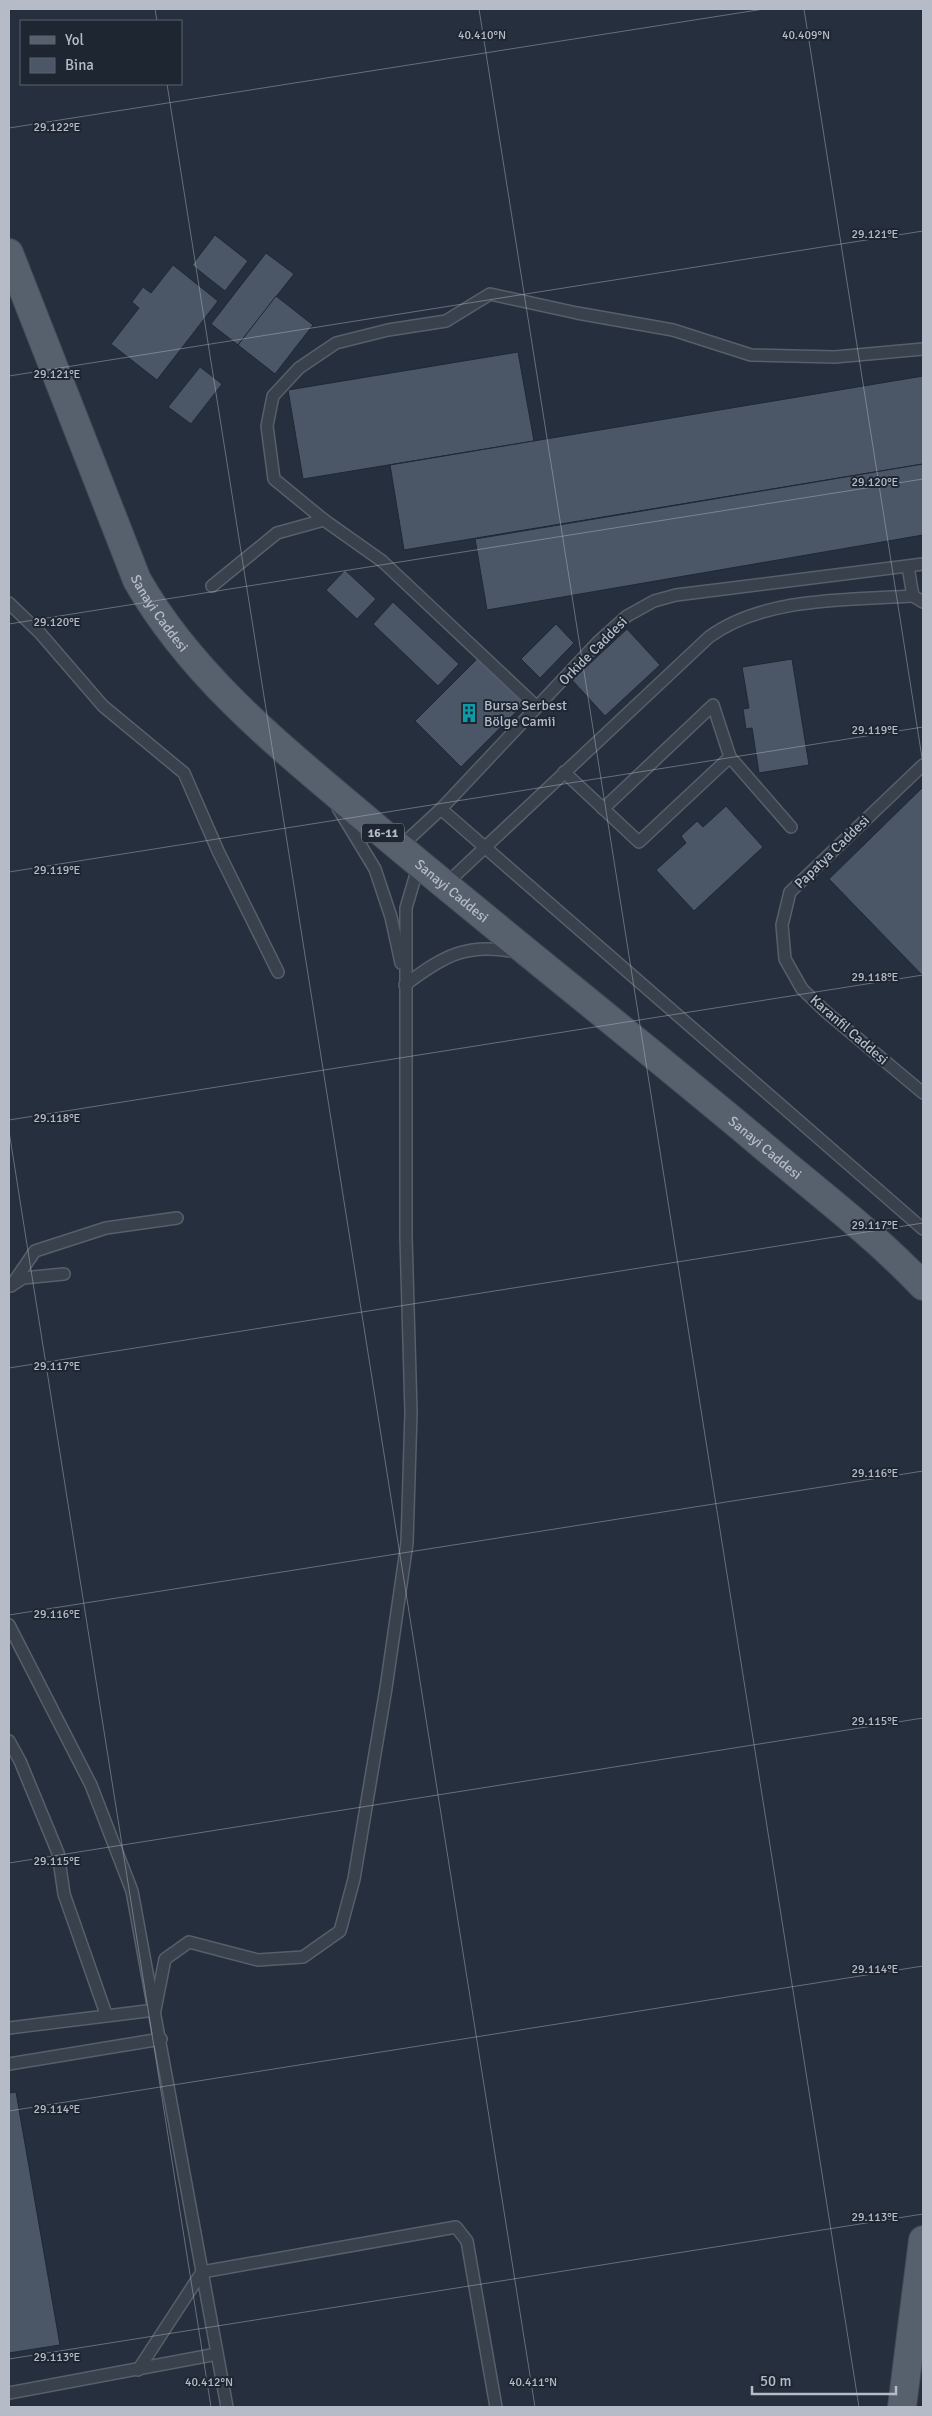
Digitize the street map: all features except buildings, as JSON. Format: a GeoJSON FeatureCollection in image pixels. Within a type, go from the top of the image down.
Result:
{"type":"FeatureCollection","features":[{"type":"Feature","properties":{"kind":"main road","name":"Sanayi Caddesi"},"geometry":{"type":"LineString","coordinates":[[9,253],[125,552],[151,604],[184,650],[209,678],[318,778],[444,886],[671,1069],[863,1230],[903,1265],[923,1286]]}},
{"type":"Feature","properties":{"kind":"main road"},"geometry":{"type":"LineString","coordinates":[[902,2407],[923,2240]]}},
{"type":"Feature","properties":{"kind":"lane"},"geometry":{"type":"LineString","coordinates":[[538,707],[382,560],[324,520],[274,480],[267,426],[273,396],[299,368],[336,343],[388,330],[446,320],[490,294],[577,313],[673,330],[751,355],[834,357],[923,349]]}},
{"type":"Feature","properties":{"kind":"lane"},"geometry":{"type":"LineString","coordinates":[[212,586],[277,533],[324,520]]}},
{"type":"Feature","properties":{"kind":"lane","name":"Orkide Caddesi"},"geometry":{"type":"LineString","coordinates":[[409,856],[440,809],[598,642],[627,616],[654,602],[676,595],[923,564]]}},
{"type":"Feature","properties":{"kind":"lane"},"geometry":{"type":"LineString","coordinates":[[444,886],[709,637],[726,624],[760,612],[822,602],[918,599],[908,567]]}},
{"type":"Feature","properties":{"kind":"lane"},"geometry":{"type":"LineString","coordinates":[[9,603],[40,633],[104,706],[184,773],[218,851],[278,972]]}},
{"type":"Feature","properties":{"kind":"lane"},"geometry":{"type":"LineString","coordinates":[[603,808],[713,704],[730,757],[791,826]]}},
{"type":"Feature","properties":{"kind":"lane"},"geometry":{"type":"LineString","coordinates":[[564,772],[639,842],[730,757]]}},
{"type":"Feature","properties":{"kind":"lane","name":"Papatya Caddesi"},"geometry":{"type":"LineString","coordinates":[[785,959],[782,925],[790,892],[923,765]]}},
{"type":"Feature","properties":{"kind":"lane"},"geometry":{"type":"LineString","coordinates":[[318,778],[375,869],[391,917],[405,984]]}},
{"type":"Feature","properties":{"kind":"lane"},"geometry":{"type":"LineString","coordinates":[[440,809],[923,1229]]}},
{"type":"Feature","properties":{"kind":"lane"},"geometry":{"type":"LineString","coordinates":[[155,2010],[165,1959],[189,1942],[258,1960],[303,1957],[340,1931],[354,1880],[386,1688],[407,1543],[411,1412],[406,1237],[405,984],[409,856]]}},
{"type":"Feature","properties":{"kind":"lane"},"geometry":{"type":"LineString","coordinates":[[405,984],[436,962],[466,951],[492,947],[529,954]]}},
{"type":"Feature","properties":{"kind":"lane","name":"Karanfil Caddesi"},"geometry":{"type":"LineString","coordinates":[[785,959],[802,989],[826,1012],[923,1093]]}},
{"type":"Feature","properties":{"kind":"lane"},"geometry":{"type":"LineString","coordinates":[[10,1286],[34,1251],[106,1228],[176,1218]]}},
{"type":"Feature","properties":{"kind":"lane"},"geometry":{"type":"LineString","coordinates":[[10,1286],[23,1278],[64,1274]]}},
{"type":"Feature","properties":{"kind":"lane"},"geometry":{"type":"LineString","coordinates":[[9,1624],[91,1785],[132,1890],[161,2039],[227,2407]]}},
{"type":"Feature","properties":{"kind":"lane"},"geometry":{"type":"LineString","coordinates":[[9,1741],[20,1761],[58,1853],[64,1894],[106,2014]]}},
{"type":"Feature","properties":{"kind":"lane"},"geometry":{"type":"LineString","coordinates":[[9,2028],[106,2014],[155,2010]]}},
{"type":"Feature","properties":{"kind":"lane"},"geometry":{"type":"LineString","coordinates":[[9,2064],[161,2039]]}},
{"type":"Feature","properties":{"kind":"lane"},"geometry":{"type":"LineString","coordinates":[[138,2370],[202,2272],[456,2227],[467,2241],[496,2407]]}},
{"type":"Feature","properties":{"kind":"lane"},"geometry":{"type":"LineString","coordinates":[[9,2393],[217,2354]]}},
{"type":"Feature","properties":{"kind":"place","name":"Bursa Serbest Bölge Camii"},"geometry":{"type":"Point","coordinates":[469,713]}}]}
